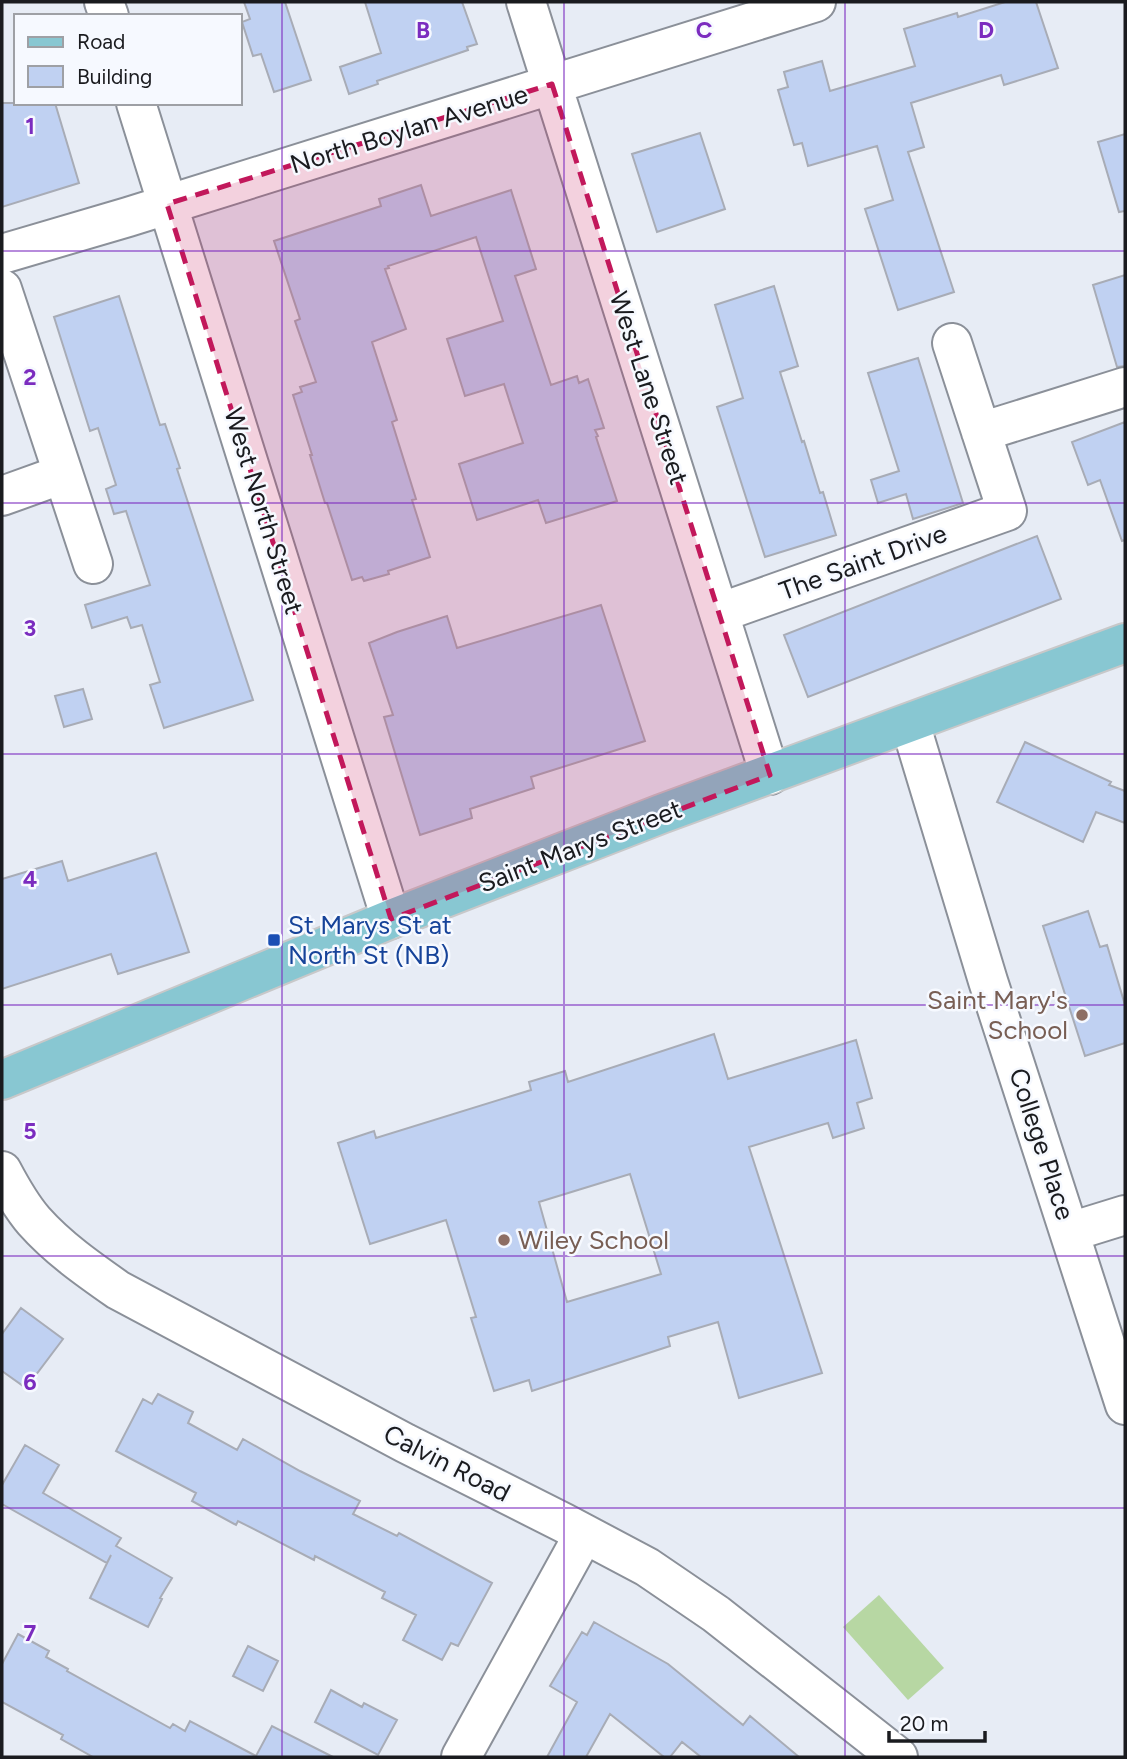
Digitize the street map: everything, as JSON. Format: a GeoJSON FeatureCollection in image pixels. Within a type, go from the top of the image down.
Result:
{"type":"FeatureCollection","features":[{"type":"Feature","properties":{"kind":"main road","name":"Saint Marys Street"},"geometry":{"type":"LineString","coordinates":[[2,1080],[391,919],[661,814],[1125,643]]}},
{"type":"Feature","properties":{"kind":"street","name":"West Lane Street"},"geometry":{"type":"LineString","coordinates":[[526,2],[771,775]]}},
{"type":"Feature","properties":{"kind":"street","name":"North Boylan Avenue"},"geometry":{"type":"LineString","coordinates":[[2,254],[128,218],[816,2]]}},
{"type":"Feature","properties":{"kind":"street","name":"West North Street"},"geometry":{"type":"LineString","coordinates":[[137,105],[391,919]]}},
{"type":"Feature","properties":{"kind":"street"},"geometry":{"type":"LineString","coordinates":[[2,289],[93,564]]}},
{"type":"Feature","properties":{"kind":"street"},"geometry":{"type":"LineString","coordinates":[[952,343],[981,432],[1125,387]]}},
{"type":"Feature","properties":{"kind":"street","name":"The Saint Drive"},"geometry":{"type":"LineString","coordinates":[[719,613],[1007,511],[981,432]]}},
{"type":"Feature","properties":{"kind":"street"},"geometry":{"type":"LineString","coordinates":[[2,496],[63,474]]}},
{"type":"Feature","properties":{"kind":"street","name":"College Place"},"geometry":{"type":"LineString","coordinates":[[910,723],[988,981],[1125,1405]]}},
{"type":"Feature","properties":{"kind":"street","name":"Calvin Road"},"geometry":{"type":"LineString","coordinates":[[2,1171],[34,1220],[60,1247],[118,1290],[393,1437],[647,1567],[716,1614],[898,1757]]}},
{"type":"Feature","properties":{"kind":"street"},"geometry":{"type":"LineString","coordinates":[[1070,1231],[1125,1214]]}},
{"type":"Feature","properties":{"kind":"street"},"geometry":{"type":"LineString","coordinates":[[461,1757],[584,1534]]}},
{"type":"Feature","properties":{"kind":"highlighted area"},"geometry":{"type":"Polygon","coordinates":[[[552,84],[770,775],[391,919],[167,204],[552,84]]]}},
{"type":"Feature","properties":{"kind":"green space"},"geometry":{"type":"Polygon","coordinates":[[[879,1595],[944,1668],[908,1700],[843,1627],[879,1595]]]}},
{"type":"Feature","properties":{"kind":"building"},"geometry":{"type":"Polygon","coordinates":[[[244,2],[285,2],[311,80],[274,92],[261,54],[253,56],[242,22],[250,19],[244,2]]]}},
{"type":"Feature","properties":{"kind":"building"},"geometry":{"type":"Polygon","coordinates":[[[365,2],[462,2],[477,44],[467,47],[468,50],[377,81],[378,84],[349,94],[340,67],[381,53],[365,2]]]}},
{"type":"Feature","properties":{"kind":"building"},"geometry":{"type":"Polygon","coordinates":[[[1005,2],[1036,2],[1058,68],[1004,85],[1001,75],[911,103],[924,147],[908,152],[954,292],[898,310],[865,209],[893,200],[877,146],[808,166],[802,143],[794,145],[778,90],[788,87],[784,72],[822,61],[830,91],[915,66],[904,29],[957,13],[958,17],[1005,2]]]}},
{"type":"Feature","properties":{"kind":"building"},"geometry":{"type":"Polygon","coordinates":[[[2,103],[56,105],[79,183],[2,207],[2,103]]]}},
{"type":"Feature","properties":{"kind":"building"},"geometry":{"type":"Polygon","coordinates":[[[700,133],[725,209],[657,232],[632,154],[700,133]]]}},
{"type":"Feature","properties":{"kind":"building"},"geometry":{"type":"Polygon","coordinates":[[[1125,134],[1125,211],[1119,212],[1098,142],[1125,134]]]}},
{"type":"Feature","properties":{"kind":"building"},"geometry":{"type":"Polygon","coordinates":[[[421,185],[431,216],[511,190],[536,269],[515,276],[551,385],[577,376],[579,383],[588,379],[604,428],[595,430],[598,436],[596,437],[617,501],[546,523],[538,500],[477,520],[459,464],[523,443],[504,384],[465,396],[447,339],[503,321],[476,237],[385,269],[406,329],[372,342],[397,420],[392,422],[416,499],[412,500],[430,557],[388,571],[389,574],[364,581],[362,577],[352,580],[325,503],[293,395],[302,392],[300,387],[316,382],[295,321],[300,319],[274,241],[381,206],[379,199],[421,185]]]}},
{"type":"Feature","properties":{"kind":"building"},"geometry":{"type":"Polygon","coordinates":[[[1125,275],[1125,366],[1117,367],[1093,285],[1125,275]]]}},
{"type":"Feature","properties":{"kind":"building"},"geometry":{"type":"Polygon","coordinates":[[[774,286],[798,366],[780,372],[836,535],[765,557],[717,407],[743,398],[715,305],[774,286]]]}},
{"type":"Feature","properties":{"kind":"building"},"geometry":{"type":"Polygon","coordinates":[[[119,296],[160,425],[165,424],[180,468],[177,469],[253,700],[164,728],[150,685],[160,682],[142,625],[131,628],[127,617],[92,628],[85,605],[150,585],[126,511],[114,514],[106,489],[116,485],[98,428],[90,431],[54,317],[119,296]]]}},
{"type":"Feature","properties":{"kind":"building"},"geometry":{"type":"Polygon","coordinates":[[[918,358],[963,503],[913,519],[906,494],[878,503],[871,480],[899,471],[868,373],[918,358]]]}},
{"type":"Feature","properties":{"kind":"building"},"geometry":{"type":"Polygon","coordinates":[[[1125,422],[1125,540],[1122,541],[1100,480],[1088,485],[1072,442],[1125,422]]]}},
{"type":"Feature","properties":{"kind":"building"},"geometry":{"type":"Polygon","coordinates":[[[1037,536],[1061,599],[808,697],[784,635],[1037,536]]]}},
{"type":"Feature","properties":{"kind":"building"},"geometry":{"type":"Polygon","coordinates":[[[601,605],[645,741],[531,777],[534,788],[470,809],[472,818],[420,835],[384,717],[393,715],[369,643],[447,616],[457,648],[601,605]]]}},
{"type":"Feature","properties":{"kind":"building"},"geometry":{"type":"Polygon","coordinates":[[[83,689],[92,719],[64,727],[55,696],[83,689]]]}},
{"type":"Feature","properties":{"kind":"building"},"geometry":{"type":"Polygon","coordinates":[[[1025,742],[1125,791],[1125,823],[1096,812],[1083,842],[997,802],[1025,742]]]}},
{"type":"Feature","properties":{"kind":"building"},"geometry":{"type":"Polygon","coordinates":[[[156,853],[189,952],[118,974],[111,954],[2,989],[2,879],[62,861],[68,881],[156,853]]]}},
{"type":"Feature","properties":{"kind":"building"},"geometry":{"type":"Polygon","coordinates":[[[1088,911],[1100,947],[1107,945],[1125,1005],[1125,1043],[1085,1056],[1043,926],[1088,911]]]}},
{"type":"Feature","properties":{"kind":"building"},"geometry":{"type":"Polygon","coordinates":[[[714,1034],[728,1079],[856,1040],[872,1098],[857,1103],[864,1128],[833,1138],[828,1123],[749,1147],[822,1373],[739,1398],[718,1322],[668,1337],[670,1346],[532,1391],[529,1380],[494,1391],[471,1318],[476,1317],[446,1220],[370,1244],[338,1143],[374,1131],[376,1138],[531,1090],[529,1082],[565,1071],[568,1082],[714,1034]],[[630,1174],[539,1202],[567,1302],[661,1274],[630,1174]]]}},
{"type":"Feature","properties":{"kind":"building"},"geometry":{"type":"Polygon","coordinates":[[[21,1308],[63,1339],[26,1388],[2,1371],[2,1334],[21,1308]]]}},
{"type":"Feature","properties":{"kind":"building"},"geometry":{"type":"Polygon","coordinates":[[[158,1394],[193,1412],[188,1423],[237,1450],[243,1439],[360,1501],[353,1514],[397,1536],[399,1533],[492,1583],[458,1646],[451,1643],[442,1660],[403,1640],[416,1615],[382,1598],[385,1592],[238,1521],[236,1525],[192,1501],[196,1493],[116,1451],[143,1399],[152,1404],[158,1394]]]}},
{"type":"Feature","properties":{"kind":"building"},"geometry":{"type":"Polygon","coordinates":[[[25,1445],[59,1465],[43,1493],[121,1538],[116,1546],[172,1578],[148,1627],[90,1598],[111,1555],[107,1563],[2,1504],[2,1485],[25,1445]]]}},
{"type":"Feature","properties":{"kind":"building"},"geometry":{"type":"Polygon","coordinates":[[[594,1622],[668,1664],[743,1725],[750,1716],[799,1757],[701,1757],[682,1742],[670,1757],[664,1757],[610,1714],[586,1757],[547,1757],[577,1702],[550,1686],[582,1632],[587,1635],[594,1622]]]}},
{"type":"Feature","properties":{"kind":"building"},"geometry":{"type":"Polygon","coordinates":[[[18,1634],[49,1651],[46,1657],[68,1669],[67,1671],[170,1728],[173,1724],[185,1731],[190,1721],[256,1756],[272,1726],[333,1757],[93,1757],[61,1739],[63,1735],[2,1702],[2,1664],[18,1634]]]}},
{"type":"Feature","properties":{"kind":"building"},"geometry":{"type":"Polygon","coordinates":[[[248,1646],[278,1661],[263,1691],[233,1676],[248,1646]]]}},
{"type":"Feature","properties":{"kind":"building"},"geometry":{"type":"Polygon","coordinates":[[[331,1690],[362,1707],[364,1703],[397,1720],[378,1755],[315,1722],[331,1690]]]}},
{"type":"Feature","properties":{"kind":"place","name":"St Marys St at North St (NB)"},"geometry":{"type":"Point","coordinates":[274,940]}},
{"type":"Feature","properties":{"kind":"place","name":"Saint Mary's School"},"geometry":{"type":"Point","coordinates":[1082,1015]}},
{"type":"Feature","properties":{"kind":"place","name":"Wiley School"},"geometry":{"type":"Point","coordinates":[504,1240]}}]}
